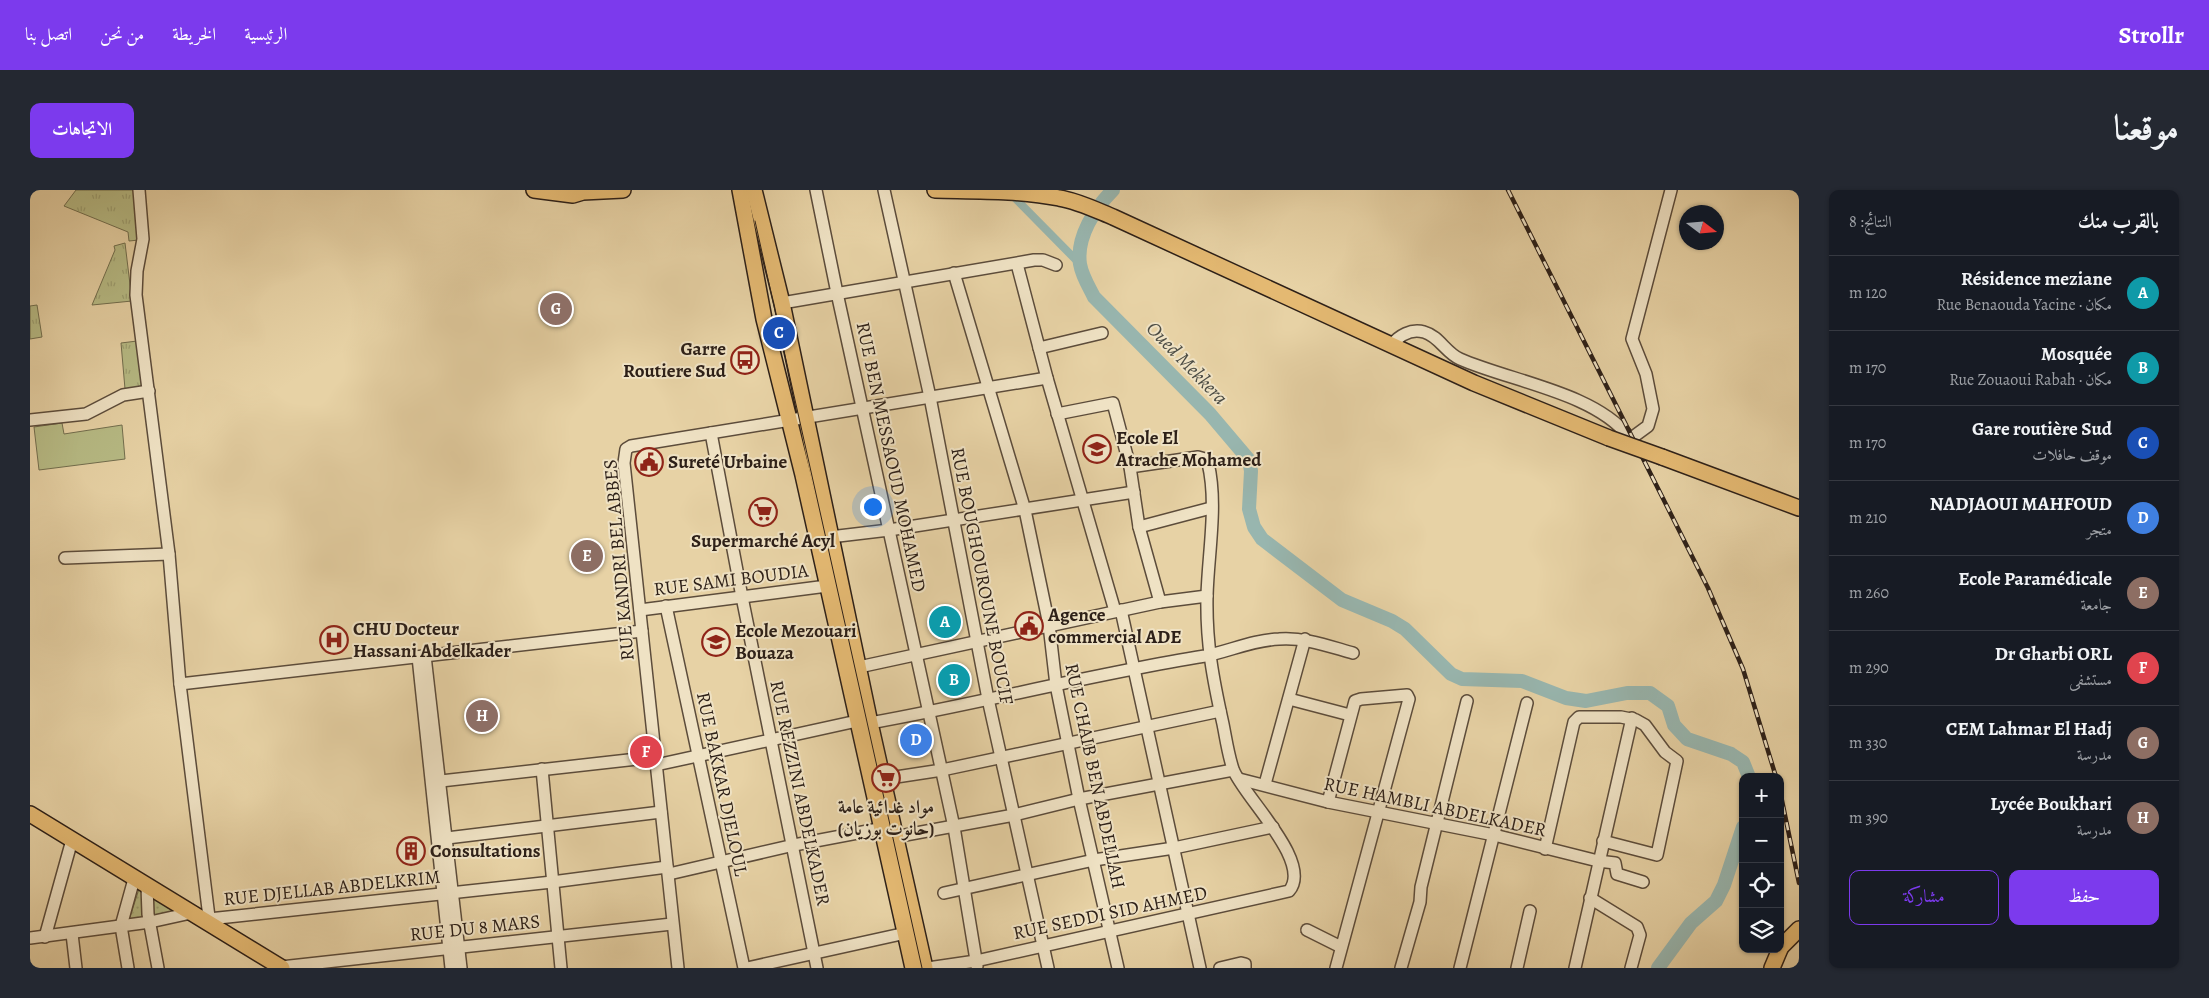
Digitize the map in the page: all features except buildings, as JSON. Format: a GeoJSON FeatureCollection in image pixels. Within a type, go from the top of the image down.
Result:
{"type":"FeatureCollection","features":[{"type":"Feature","properties":{"kind":"main road"},"geometry":{"type":"LineString","coordinates":[[534,190],[573,195],[583,191],[623,190]]}},
{"type":"Feature","properties":{"kind":"main road"},"geometry":{"type":"LineString","coordinates":[[740,190],[764,319],[803,474],[827,586],[864,722],[890,833],[926,968]]}},
{"type":"Feature","properties":{"kind":"main road"},"geometry":{"type":"LineString","coordinates":[[754,190],[782,303],[859,667],[864,722],[883,779],[890,833],[913,968]]}},
{"type":"Feature","properties":{"kind":"main road"},"geometry":{"type":"LineString","coordinates":[[935,190],[1024,192],[1060,198],[1080,204],[1114,217],[1517,402],[1799,508]]}},
{"type":"Feature","properties":{"kind":"main road"},"geometry":{"type":"LineString","coordinates":[[30,814],[282,968]]}},
{"type":"Feature","properties":{"kind":"main road"},"geometry":{"type":"LineString","coordinates":[[1784,945],[1799,929]]}},
{"type":"Feature","properties":{"kind":"main road"},"geometry":{"type":"LineString","coordinates":[[1772,968],[1778,953]]}},
{"type":"Feature","properties":{"kind":"street"},"geometry":{"type":"LineString","coordinates":[[140,190],[143,239],[137,271],[136,295],[169,554],[180,684],[209,922]]}},
{"type":"Feature","properties":{"kind":"street","name":"RUE BEN MESSAOUD MOHAMED"},"geometry":{"type":"LineString","coordinates":[[816,190],[954,827],[976,964]]}},
{"type":"Feature","properties":{"kind":"street","name":"RUE BOUGHOUROUNE BOUCIF"},"geometry":{"type":"LineString","coordinates":[[884,190],[930,398],[988,698],[1048,968]]}},
{"type":"Feature","properties":{"kind":"street"},"geometry":{"type":"LineString","coordinates":[[1391,345],[1404,334],[1415,331],[1424,332],[1431,335],[1461,360],[1578,401],[1617,422],[1628,436],[1633,437],[1648,426],[1653,409],[1646,374],[1632,339],[1671,190]]}},
{"type":"Feature","properties":{"kind":"street"},"geometry":{"type":"LineString","coordinates":[[782,303],[954,273],[1043,260],[1056,265]]}},
{"type":"Feature","properties":{"kind":"street"},"geometry":{"type":"LineString","coordinates":[[1017,264],[1057,414],[1118,611],[1133,667],[1148,726],[1158,783],[1200,968]]}},
{"type":"Feature","properties":{"kind":"street","name":"RUE CHAIB BEN ABDELLAH"},"geometry":{"type":"LineString","coordinates":[[954,273],[1025,510],[1049,625],[1056,685],[1079,799],[1118,968]]}},
{"type":"Feature","properties":{"kind":"street"},"geometry":{"type":"LineString","coordinates":[[1039,348],[1102,333]]}},
{"type":"Feature","properties":{"kind":"street","name":"RUE KANDRI BEL ABBES"},"geometry":{"type":"LineString","coordinates":[[678,968],[624,456],[626,449],[631,446],[658,441],[1047,378]]}},
{"type":"Feature","properties":{"kind":"street"},"geometry":{"type":"LineString","coordinates":[[30,420],[86,414],[123,395],[149,391]]}},
{"type":"Feature","properties":{"kind":"street"},"geometry":{"type":"LineString","coordinates":[[1057,414],[1113,403],[1130,467],[1139,527],[1160,602]]}},
{"type":"Feature","properties":{"kind":"street","name":"RUE REZZINI ABDELKADER"},"geometry":{"type":"LineString","coordinates":[[711,433],[817,968]]}},
{"type":"Feature","properties":{"kind":"street"},"geometry":{"type":"LineString","coordinates":[[944,893],[1094,860],[1174,848],[1273,827],[1236,775],[1208,655],[1207,596],[1211,508],[1210,473],[1205,459],[1198,457],[1130,467]]}},
{"type":"Feature","properties":{"kind":"street"},"geometry":{"type":"LineString","coordinates":[[830,537],[1025,510],[1134,492]]}},
{"type":"Feature","properties":{"kind":"street"},"geometry":{"type":"LineString","coordinates":[[1139,527],[1211,508]]}},
{"type":"Feature","properties":{"kind":"street"},"geometry":{"type":"LineString","coordinates":[[65,558],[169,554]]}},
{"type":"Feature","properties":{"kind":"street","name":"RUE SAMI BOUDIA"},"geometry":{"type":"LineString","coordinates":[[640,610],[827,586]]}},
{"type":"Feature","properties":{"kind":"street"},"geometry":{"type":"LineString","coordinates":[[859,667],[1160,602],[1207,596]]}},
{"type":"Feature","properties":{"kind":"street","name":"RUE BAKKAR DJELOUL"},"geometry":{"type":"LineString","coordinates":[[666,606],[697,755],[746,968]]}},
{"type":"Feature","properties":{"kind":"street"},"geometry":{"type":"LineString","coordinates":[[180,684],[642,631]]}},
{"type":"Feature","properties":{"kind":"street"},"geometry":{"type":"LineString","coordinates":[[1265,784],[1305,639]]}},
{"type":"Feature","properties":{"kind":"street"},"geometry":{"type":"LineString","coordinates":[[435,781],[542,769],[655,761],[697,755],[771,739],[930,712],[1133,667],[1208,655],[1266,640],[1305,639],[1353,653]]}},
{"type":"Feature","properties":{"kind":"street"},"geometry":{"type":"LineString","coordinates":[[421,656],[454,947],[461,968]]}},
{"type":"Feature","properties":{"kind":"street"},"geometry":{"type":"LineString","coordinates":[[1328,802],[1350,715],[1358,699],[1404,693],[1409,699],[1336,968]]}},
{"type":"Feature","properties":{"kind":"street"},"geometry":{"type":"LineString","coordinates":[[1289,699],[1350,715]]}},
{"type":"Feature","properties":{"kind":"street"},"geometry":{"type":"LineString","coordinates":[[1401,968],[1420,902],[1466,701]]}},
{"type":"Feature","properties":{"kind":"street"},"geometry":{"type":"LineString","coordinates":[[1460,968],[1527,703]]}},
{"type":"Feature","properties":{"kind":"street"},"geometry":{"type":"LineString","coordinates":[[883,779],[942,770],[1220,711]]}},
{"type":"Feature","properties":{"kind":"street"},"geometry":{"type":"LineString","coordinates":[[1545,849],[1576,718],[1632,718],[1645,725],[1665,752],[1677,760],[1658,854],[1653,856],[1603,841]]}},
{"type":"Feature","properties":{"kind":"street"},"geometry":{"type":"LineString","coordinates":[[1575,968],[1632,718]]}},
{"type":"Feature","properties":{"kind":"street"},"geometry":{"type":"LineString","coordinates":[[542,769],[561,968]]}},
{"type":"Feature","properties":{"kind":"street","name":"RUE DJELLAB ABDELKRIM"},"geometry":{"type":"LineString","coordinates":[[209,922],[448,893],[668,871],[794,846],[890,833],[954,827],[1158,783],[1236,775]]}},
{"type":"Feature","properties":{"kind":"street","name":"RUE HAMBLI ABDELKADER"},"geometry":{"type":"LineString","coordinates":[[1236,775],[1328,802],[1494,835],[1545,849],[1615,863],[1617,874],[1643,882]]}},
{"type":"Feature","properties":{"kind":"street"},"geometry":{"type":"LineString","coordinates":[[447,838],[661,812]]}},
{"type":"Feature","properties":{"kind":"street"},"geometry":{"type":"LineString","coordinates":[[439,813],[447,838],[448,893]]}},
{"type":"Feature","properties":{"kind":"street","name":"RUE SEDDI SID AHMED"},"geometry":{"type":"LineString","coordinates":[[926,968],[976,964],[1043,945],[1188,915],[1289,891],[1293,882],[1290,860],[1273,827]]}},
{"type":"Feature","properties":{"kind":"street"},"geometry":{"type":"LineString","coordinates":[[45,937],[72,840]]}},
{"type":"Feature","properties":{"kind":"street"},"geometry":{"type":"LineString","coordinates":[[140,882],[150,922],[158,968]]}},
{"type":"Feature","properties":{"kind":"street"},"geometry":{"type":"LineString","coordinates":[[128,968],[121,926],[140,882]]}},
{"type":"Feature","properties":{"kind":"street"},"geometry":{"type":"LineString","coordinates":[[1590,898],[1637,927],[1640,936],[1632,968]]}},
{"type":"Feature","properties":{"kind":"street"},"geometry":{"type":"LineString","coordinates":[[1517,968],[1530,911]]}},
{"type":"Feature","properties":{"kind":"street"},"geometry":{"type":"LineString","coordinates":[[30,938],[72,934],[150,922],[191,913]]}},
{"type":"Feature","properties":{"kind":"street","name":"RUE DU 8 MARS"},"geometry":{"type":"LineString","coordinates":[[282,968],[454,947],[558,938],[672,924]]}},
{"type":"Feature","properties":{"kind":"street"},"geometry":{"type":"LineString","coordinates":[[1307,930],[1341,947]]}},
{"type":"Feature","properties":{"kind":"street"},"geometry":{"type":"LineString","coordinates":[[746,968],[906,933]]}},
{"type":"Feature","properties":{"kind":"street"},"geometry":{"type":"LineString","coordinates":[[72,934],[76,968]]}},
{"type":"Feature","properties":{"kind":"street"},"geometry":{"type":"LineString","coordinates":[[451,968],[454,947]]}},
{"type":"Feature","properties":{"kind":"street"},"geometry":{"type":"LineString","coordinates":[[1220,968],[1241,963],[1245,967]]}},
{"type":"Feature","properties":{"kind":"green space"},"geometry":{"type":"Polygon","coordinates":[[[76,190],[135,190],[139,240],[129,241],[128,232],[64,206],[76,190]]]}},
{"type":"Feature","properties":{"kind":"green space"},"geometry":{"type":"Polygon","coordinates":[[[125,243],[132,301],[92,305],[115,250],[114,246],[125,243]]]}},
{"type":"Feature","properties":{"kind":"green space"},"geometry":{"type":"Polygon","coordinates":[[[37,305],[42,337],[30,339],[30,306],[37,305]]]}},
{"type":"Feature","properties":{"kind":"green space"},"geometry":{"type":"Polygon","coordinates":[[[137,341],[143,388],[125,389],[121,343],[137,341]]]}},
{"type":"Feature","properties":{"kind":"green space"},"geometry":{"type":"Polygon","coordinates":[[[62,423],[64,434],[122,425],[125,459],[39,470],[34,427],[62,423]]]}},
{"type":"Feature","properties":{"kind":"green space"},"geometry":{"type":"Polygon","coordinates":[[[140,886],[183,913],[129,920],[140,886]]]}},
{"type":"Feature","properties":{"kind":"waterway","name":"Oued Mekkera"},"geometry":{"type":"LineString","coordinates":[[1113,190],[1100,205],[1084,233],[1080,254],[1080,264],[1084,277],[1094,297],[1210,414],[1249,460],[1251,471],[1249,509],[1254,527],[1262,539],[1342,600],[1392,621],[1405,629],[1451,674],[1462,679],[1522,681],[1566,698],[1586,701],[1627,693],[1650,693],[1668,706],[1674,725],[1687,739],[1731,754],[1743,762],[1747,773]]}},
{"type":"Feature","properties":{"kind":"waterway"},"geometry":{"type":"LineString","coordinates":[[1010,193],[1080,264]]}},
{"type":"Feature","properties":{"kind":"waterway","name":"Oued Mekkera"},"geometry":{"type":"LineString","coordinates":[[1658,968],[1691,923],[1716,901],[1724,885],[1739,839]]}},
{"type":"Feature","properties":{"kind":"tram line"},"geometry":{"type":"LineString","coordinates":[[755,221],[922,968]]}},
{"type":"Feature","properties":{"kind":"railway"},"geometry":{"type":"LineString","coordinates":[[1508,190],[1708,588],[1743,669],[1775,773]]}},
{"type":"Feature","properties":{"kind":"railway"},"geometry":{"type":"LineString","coordinates":[[1784,810],[1799,883]]}},
{"type":"Feature","properties":{"kind":"place","name":"CEM Lahmar El Hadj"},"geometry":{"type":"Point","coordinates":[556,309]}},
{"type":"Feature","properties":{"kind":"place","name":"Gare routière Sud"},"geometry":{"type":"Point","coordinates":[779,333]}},
{"type":"Feature","properties":{"kind":"place","name":"Garre Routiere Sud"},"geometry":{"type":"Point","coordinates":[745,360]}},
{"type":"Feature","properties":{"kind":"place","name":"Ecole El Atrache Mohamed"},"geometry":{"type":"Point","coordinates":[1097,449]}},
{"type":"Feature","properties":{"kind":"place","name":"Sureté Urbaine"},"geometry":{"type":"Point","coordinates":[649,462]}},
{"type":"Feature","properties":{"kind":"place","name":"Supermarché Acyl"},"geometry":{"type":"Point","coordinates":[763,512]}},
{"type":"Feature","properties":{"kind":"place","name":"Ecole Paramédicale"},"geometry":{"type":"Point","coordinates":[587,556]}},
{"type":"Feature","properties":{"kind":"place","name":"Résidence meziane"},"geometry":{"type":"Point","coordinates":[945,622]}},
{"type":"Feature","properties":{"kind":"place","name":"Agence commercial ADE"},"geometry":{"type":"Point","coordinates":[1029,626]}},
{"type":"Feature","properties":{"kind":"place","name":"CHU Docteur Hassani Abdelkader"},"geometry":{"type":"Point","coordinates":[334,640]}},
{"type":"Feature","properties":{"kind":"place","name":"Ecole Mezouari Bouaza"},"geometry":{"type":"Point","coordinates":[716,642]}},
{"type":"Feature","properties":{"kind":"place","name":"Mosquée"},"geometry":{"type":"Point","coordinates":[954,680]}},
{"type":"Feature","properties":{"kind":"place","name":"Lycée Boukhari"},"geometry":{"type":"Point","coordinates":[482,716]}},
{"type":"Feature","properties":{"kind":"place","name":"NADJAOUI MAHFOUD"},"geometry":{"type":"Point","coordinates":[916,740]}},
{"type":"Feature","properties":{"kind":"place","name":"Dr Gharbi ORL"},"geometry":{"type":"Point","coordinates":[646,752]}},
{"type":"Feature","properties":{"kind":"place","name":"مواد غدائية عامة (حانوت بوزيان)"},"geometry":{"type":"Point","coordinates":[886,778]}},
{"type":"Feature","properties":{"kind":"place","name":"Consultations"},"geometry":{"type":"Point","coordinates":[411,851]}}]}
